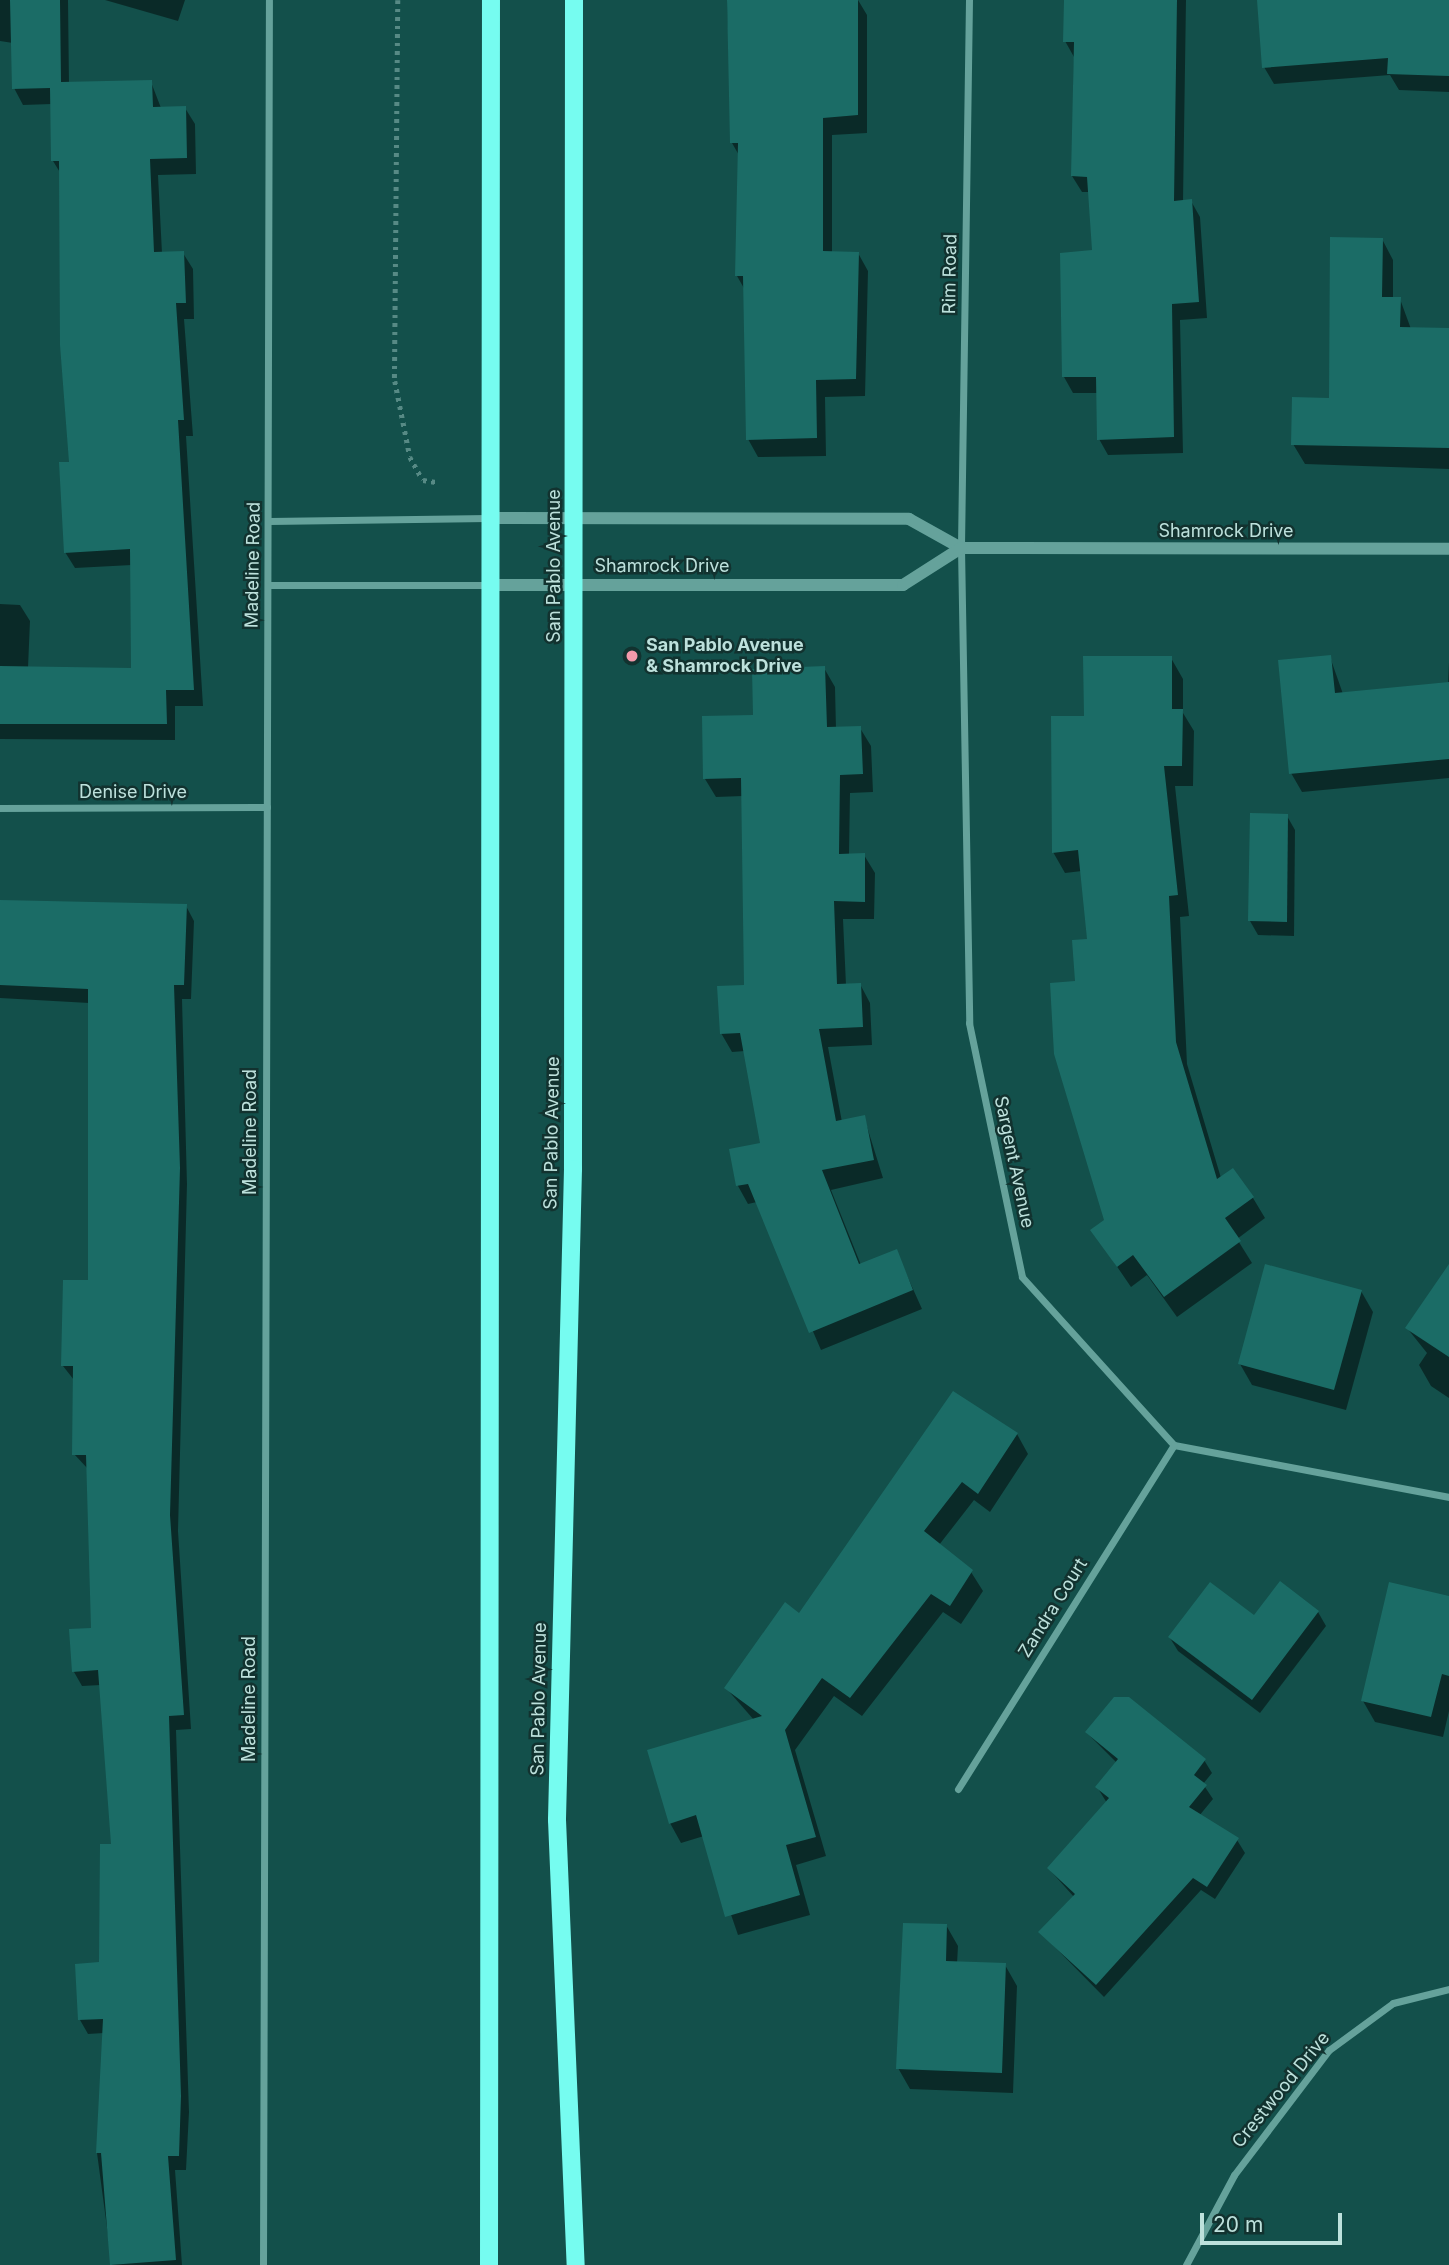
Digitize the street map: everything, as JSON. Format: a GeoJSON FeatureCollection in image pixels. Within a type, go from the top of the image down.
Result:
{"type":"FeatureCollection","features":[{"type":"Feature","properties":{"kind":"main road"},"geometry":{"type":"LineString","coordinates":[[489,2265],[487,585],[491,0]]}},
{"type":"Feature","properties":{"kind":"main road","name":"San Pablo Avenue"},"geometry":{"type":"LineString","coordinates":[[574,0],[576,519],[573,1169],[557,1820],[576,2265]]}},
{"type":"Feature","properties":{"kind":"street","name":"Madeline Road"},"geometry":{"type":"LineString","coordinates":[[263,2265],[270,521],[268,0]]}},
{"type":"Feature","properties":{"kind":"street","name":"Rim Road"},"geometry":{"type":"LineString","coordinates":[[961,548],[969,0]]}},
{"type":"Feature","properties":{"kind":"street","name":"Shamrock Drive"},"geometry":{"type":"LineString","coordinates":[[270,521],[488,518],[909,519],[961,548],[1449,548]]}},
{"type":"Feature","properties":{"kind":"street","name":"Shamrock Drive"},"geometry":{"type":"LineString","coordinates":[[268,585],[903,585],[961,548]]}},
{"type":"Feature","properties":{"kind":"street","name":"Sargent Avenue"},"geometry":{"type":"LineString","coordinates":[[961,548],[969,1023],[1022,1277],[1174,1444]]}},
{"type":"Feature","properties":{"kind":"street","name":"Denise Drive"},"geometry":{"type":"LineString","coordinates":[[0,808],[267,807]]}},
{"type":"Feature","properties":{"kind":"street"},"geometry":{"type":"LineString","coordinates":[[1174,1444],[1449,1497]]}},
{"type":"Feature","properties":{"kind":"street","name":"Zandra Court"},"geometry":{"type":"LineString","coordinates":[[958,1789],[1174,1444]]}},
{"type":"Feature","properties":{"kind":"street","name":"Crestwood Drive"},"geometry":{"type":"LineString","coordinates":[[1186,2265],[1228,2184],[1329,2050],[1393,2003],[1449,1989]]}},
{"type":"Feature","properties":{"kind":"path"},"geometry":{"type":"LineString","coordinates":[[398,0],[395,381],[410,457],[423,480],[436,482]]}},
{"type":"Feature","properties":{"kind":"building"},"geometry":{"type":"Polygon","coordinates":[[[10,0],[60,0],[61,82],[152,80],[153,107],[186,106],[187,158],[150,159],[154,252],[184,251],[186,303],[176,303],[184,420],[178,420],[194,690],[166,690],[167,724],[0,724],[0,666],[131,668],[130,549],[64,553],[59,462],[69,462],[60,345],[59,161],[51,161],[50,88],[12,89],[10,0]]]}},
{"type":"Feature","properties":{"kind":"building"},"geometry":{"type":"Polygon","coordinates":[[[727,0],[858,0],[858,115],[823,118],[823,251],[859,252],[856,379],[816,380],[817,438],[746,440],[743,276],[735,276],[738,143],[730,143],[727,0]]]}},
{"type":"Feature","properties":{"kind":"building"},"geometry":{"type":"Polygon","coordinates":[[[1064,0],[1177,0],[1174,201],[1192,199],[1199,302],[1172,304],[1174,437],[1097,440],[1096,377],[1062,377],[1060,253],[1092,250],[1087,177],[1071,176],[1074,42],[1063,42],[1064,0]]]}},
{"type":"Feature","properties":{"kind":"building"},"geometry":{"type":"Polygon","coordinates":[[[1257,0],[1449,0],[1449,76],[1387,74],[1388,58],[1262,68],[1257,0]]]}},
{"type":"Feature","properties":{"kind":"building"},"geometry":{"type":"Polygon","coordinates":[[[1330,237],[1383,238],[1382,297],[1401,297],[1400,327],[1449,328],[1449,448],[1291,445],[1292,397],[1329,398],[1330,237]]]}},
{"type":"Feature","properties":{"kind":"building"},"geometry":{"type":"Polygon","coordinates":[[[1331,655],[1335,693],[1449,682],[1449,759],[1289,774],[1278,660],[1331,655]]]}},
{"type":"Feature","properties":{"kind":"building"},"geometry":{"type":"Polygon","coordinates":[[[1083,656],[1172,656],[1172,709],[1183,709],[1182,766],[1164,766],[1178,895],[1169,896],[1176,1042],[1217,1179],[1233,1168],[1254,1197],[1225,1218],[1241,1241],[1164,1297],[1133,1255],[1117,1267],[1090,1230],[1104,1220],[1054,1054],[1050,983],[1075,981],[1072,940],[1087,939],[1078,850],[1052,853],[1051,716],[1084,716],[1083,656]]]}},
{"type":"Feature","properties":{"kind":"building"},"geometry":{"type":"Polygon","coordinates":[[[825,666],[827,727],[861,726],[863,774],[840,775],[839,854],[865,853],[865,902],[834,901],[837,984],[861,983],[863,1027],[819,1029],[836,1121],[865,1115],[874,1160],[822,1170],[859,1264],[897,1249],[913,1290],[809,1333],[748,1184],[736,1186],[729,1149],[760,1143],[740,1033],[720,1034],[717,986],[744,985],[741,778],[703,779],[702,716],[753,715],[752,669],[825,666]]]}},
{"type":"Feature","properties":{"kind":"building"},"geometry":{"type":"Polygon","coordinates":[[[1250,813],[1288,814],[1287,922],[1248,921],[1250,813]]]}},
{"type":"Feature","properties":{"kind":"building"},"geometry":{"type":"Polygon","coordinates":[[[0,900],[187,904],[184,985],[174,985],[180,1168],[170,1515],[184,1715],[169,1716],[181,2096],[179,2156],[168,2156],[176,2260],[110,2265],[101,2153],[96,2153],[103,2019],[78,2020],[75,1964],[99,1962],[100,1844],[111,1844],[98,1670],[72,1672],[69,1629],[91,1628],[86,1455],[72,1455],[73,1366],[61,1366],[63,1280],[88,1280],[88,989],[0,985],[0,900]]]}},
{"type":"Feature","properties":{"kind":"building"},"geometry":{"type":"Polygon","coordinates":[[[1265,1264],[1362,1290],[1334,1390],[1238,1364],[1265,1264]]]}},
{"type":"Feature","properties":{"kind":"building"},"geometry":{"type":"Polygon","coordinates":[[[1449,1264],[1449,1357],[1405,1328],[1449,1264]]]}},
{"type":"Feature","properties":{"kind":"building"},"geometry":{"type":"Polygon","coordinates":[[[953,1391],[1018,1433],[978,1494],[962,1482],[924,1531],[973,1570],[950,1606],[931,1594],[850,1698],[822,1678],[785,1730],[816,1837],[786,1845],[800,1895],[725,1917],[696,1815],[669,1824],[647,1750],[762,1716],[724,1688],[785,1602],[799,1613],[953,1391]]]}},
{"type":"Feature","properties":{"kind":"building"},"geometry":{"type":"Polygon","coordinates":[[[1280,1581],[1319,1611],[1252,1700],[1168,1637],[1210,1582],[1254,1615],[1280,1581]]]}},
{"type":"Feature","properties":{"kind":"building"},"geometry":{"type":"Polygon","coordinates":[[[1389,1582],[1449,1596],[1449,1676],[1442,1674],[1431,1717],[1361,1701],[1389,1582]]]}},
{"type":"Feature","properties":{"kind":"building"},"geometry":{"type":"Polygon","coordinates":[[[1114,1697],[1129,1697],[1206,1759],[1194,1775],[1207,1785],[1189,1807],[1239,1838],[1207,1887],[1193,1878],[1096,1985],[1038,1932],[1075,1894],[1047,1868],[1109,1798],[1095,1787],[1118,1759],[1085,1732],[1114,1697]]]}},
{"type":"Feature","properties":{"kind":"building"},"geometry":{"type":"Polygon","coordinates":[[[903,1923],[947,1924],[946,1961],[1006,1963],[1002,2073],[896,2069],[903,1923]]]}},
{"type":"Feature","properties":{"kind":"place","name":"San Pablo Avenue & Shamrock Drive"},"geometry":{"type":"Point","coordinates":[632,656]}}]}
